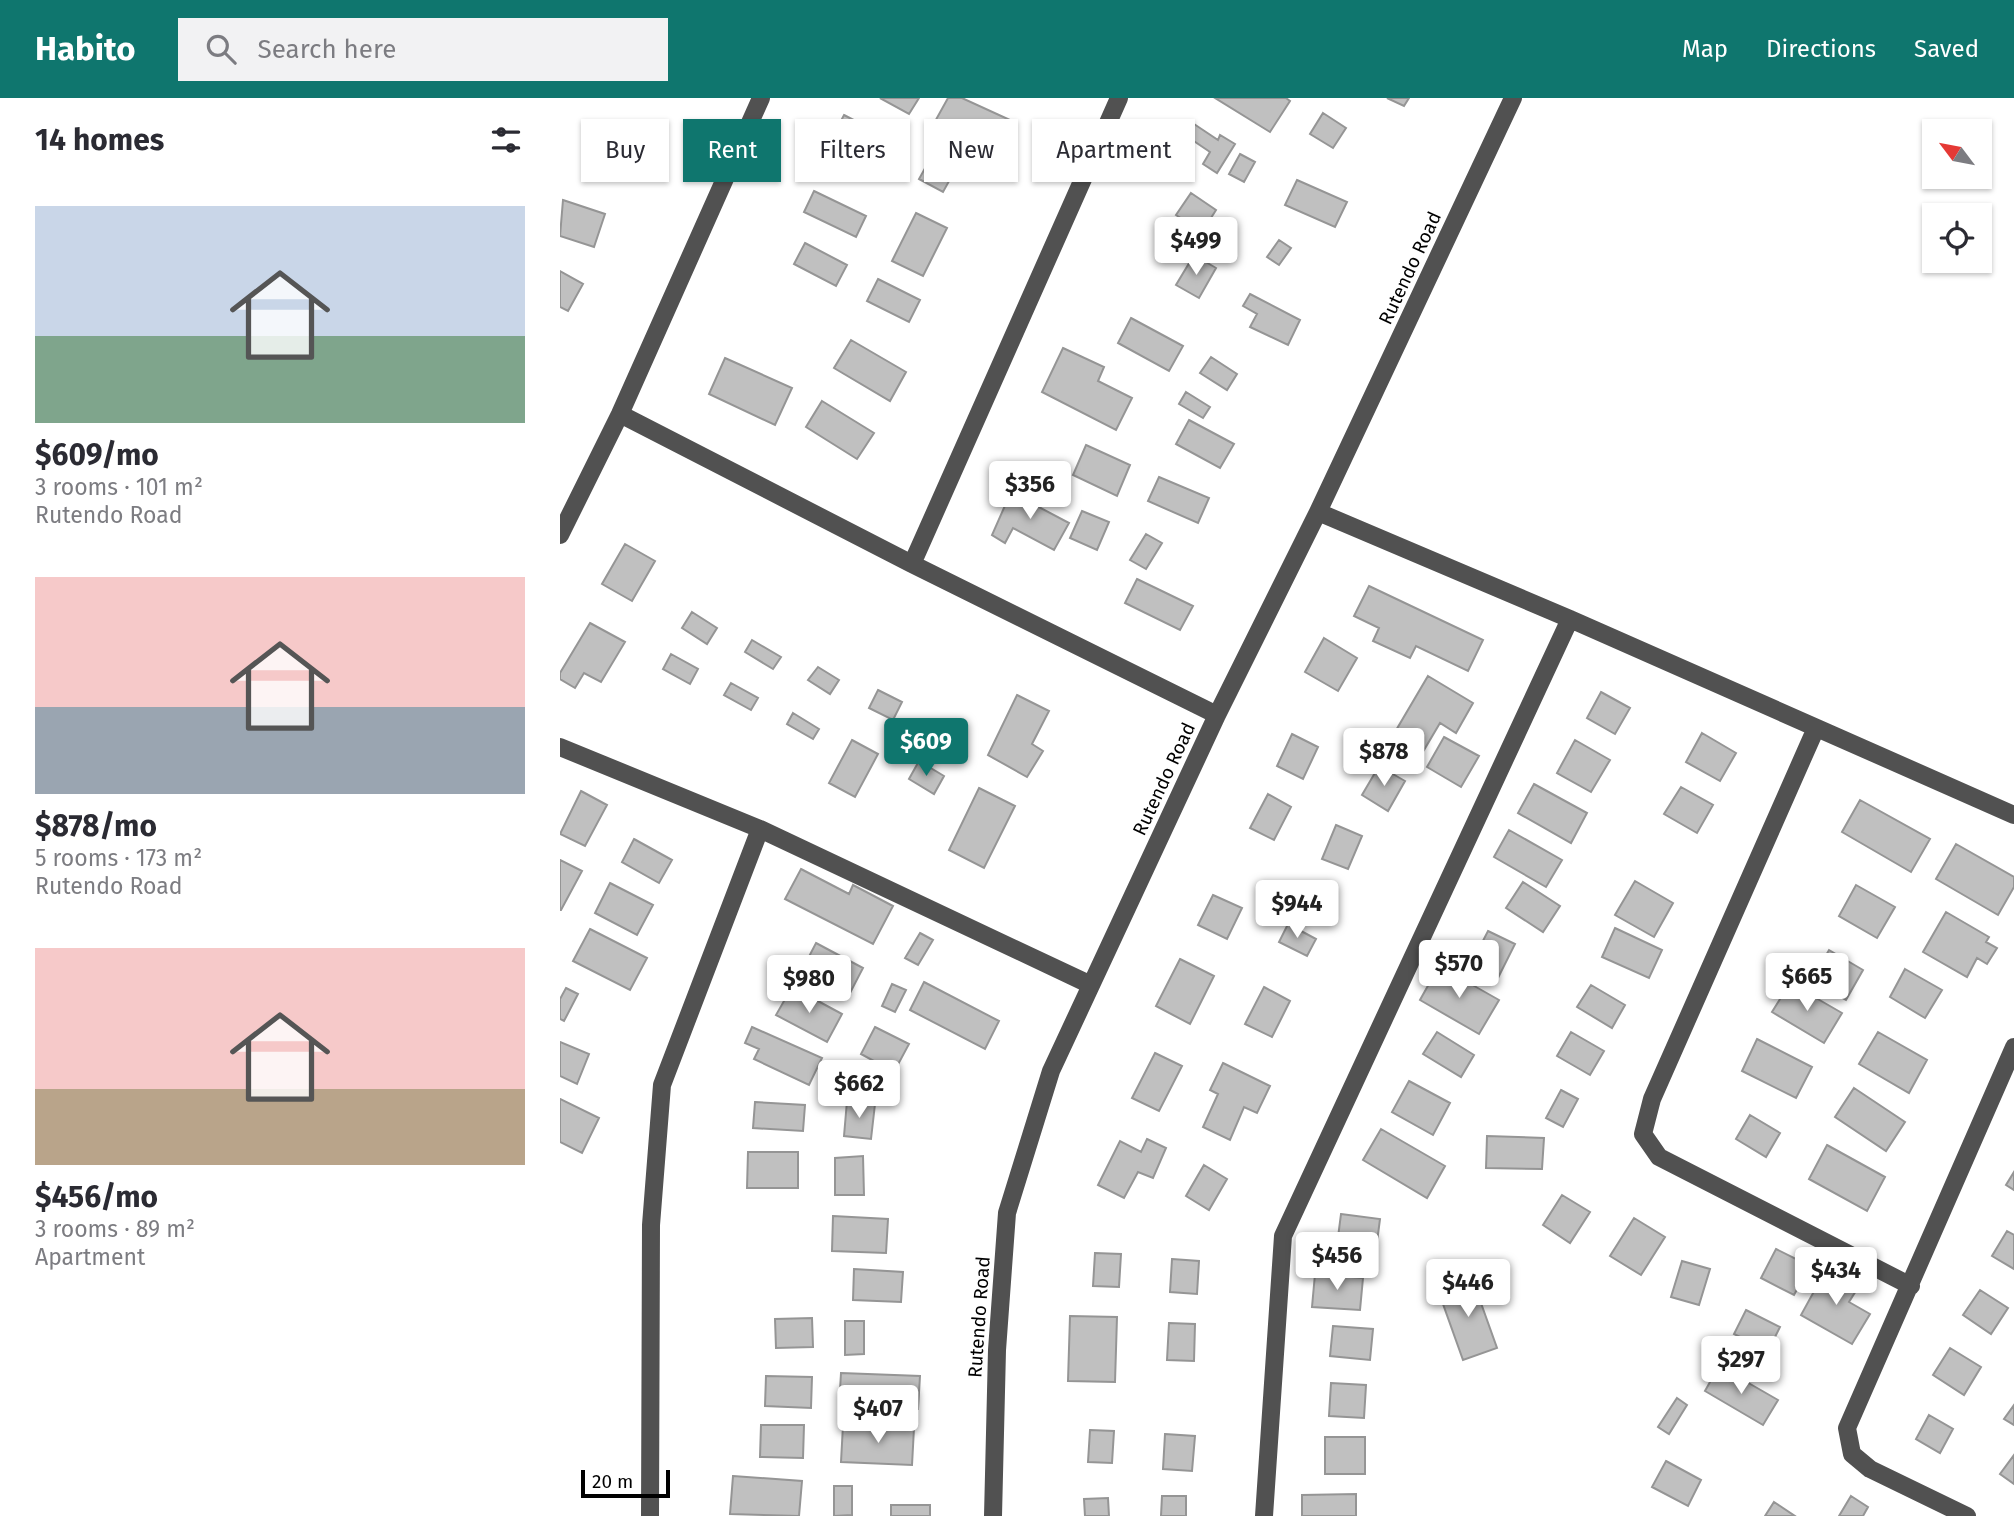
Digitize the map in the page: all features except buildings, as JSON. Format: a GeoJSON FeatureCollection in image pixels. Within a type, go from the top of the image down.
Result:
{"type":"FeatureCollection","features":[{"type":"Feature","properties":{"kind":"street"},"geometry":{"type":"LineString","coordinates":[[560,535],[565,510],[620,414],[761,98]]}},
{"type":"Feature","properties":{"kind":"street"},"geometry":{"type":"LineString","coordinates":[[912,564],[1119,98]]}},
{"type":"Feature","properties":{"kind":"street","name":"Rutendo Road"},"geometry":{"type":"LineString","coordinates":[[993,1516],[997,1350],[1007,1213],[1051,1070],[1217,715],[1318,513],[1513,98]]}},
{"type":"Feature","properties":{"kind":"street"},"geometry":{"type":"LineString","coordinates":[[620,414],[912,564],[1217,715]]}},
{"type":"Feature","properties":{"kind":"street"},"geometry":{"type":"LineString","coordinates":[[1318,513],[1570,619],[2014,815]]}},
{"type":"Feature","properties":{"kind":"street"},"geometry":{"type":"LineString","coordinates":[[1264,1516],[1283,1236],[1570,619]]}},
{"type":"Feature","properties":{"kind":"street"},"geometry":{"type":"LineString","coordinates":[[1815,727],[1653,1099],[1643,1134],[1659,1157],[1911,1286]]}},
{"type":"Feature","properties":{"kind":"street"},"geometry":{"type":"LineString","coordinates":[[560,747],[760,829],[1091,985]]}},
{"type":"Feature","properties":{"kind":"street"},"geometry":{"type":"LineString","coordinates":[[650,1516],[651,1225],[662,1085],[760,829]]}},
{"type":"Feature","properties":{"kind":"street"},"geometry":{"type":"LineString","coordinates":[[1967,1516],[1870,1469],[1852,1454],[1847,1428],[2014,1047]]}}]}
